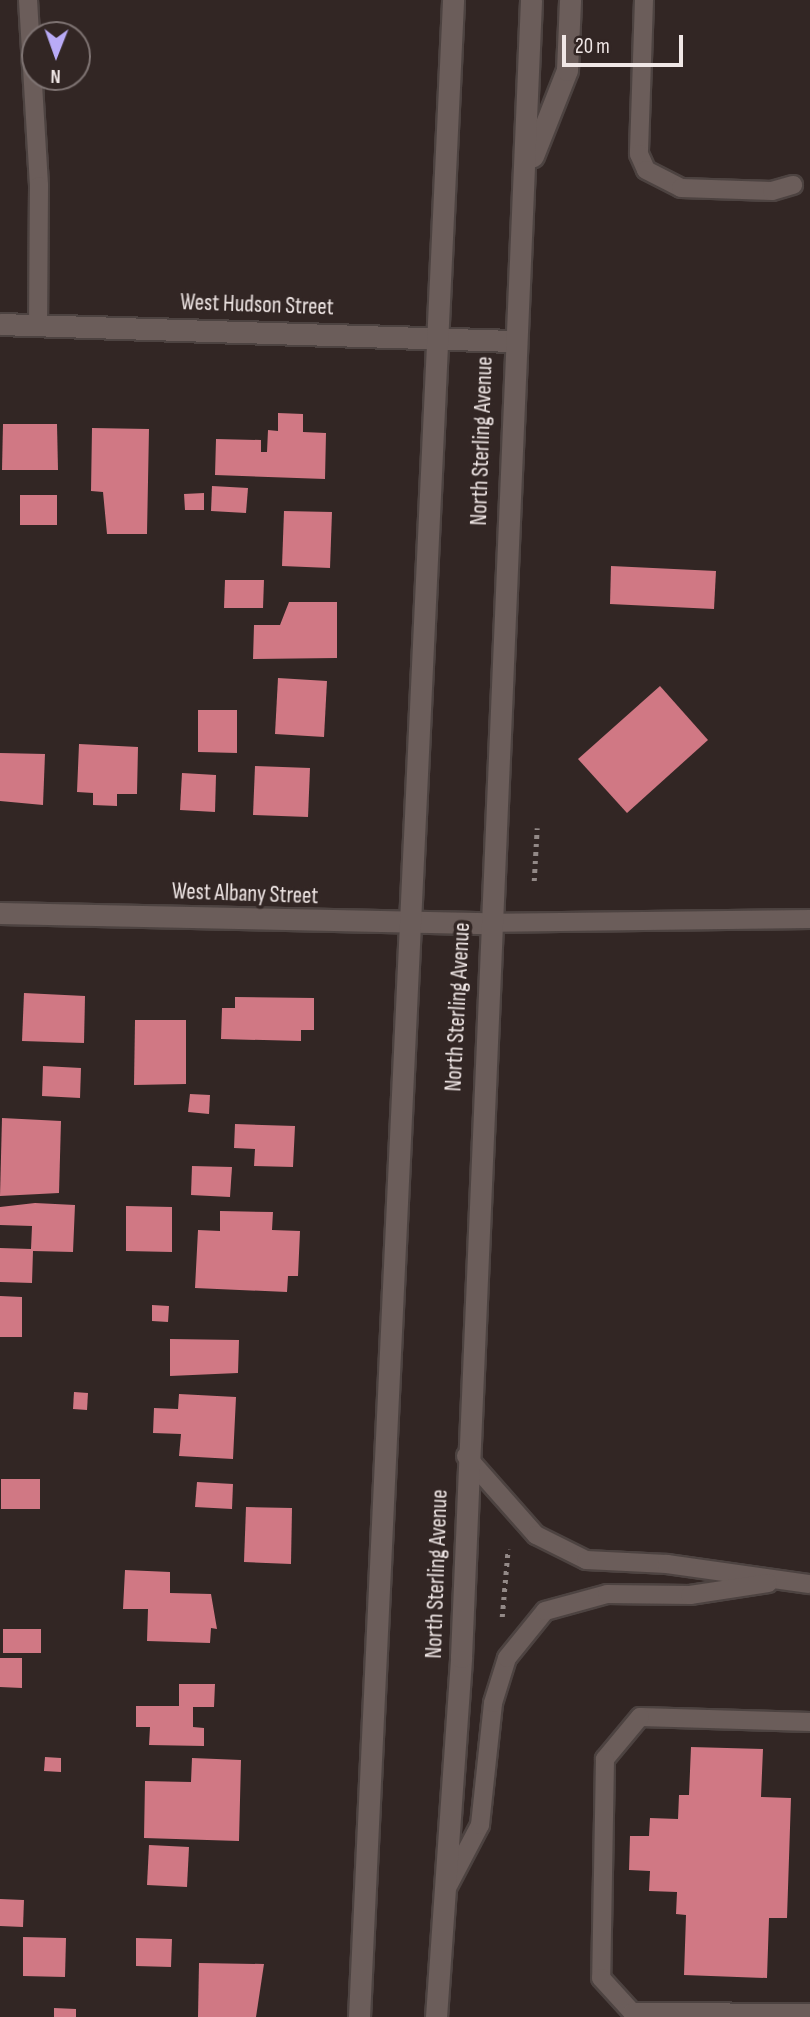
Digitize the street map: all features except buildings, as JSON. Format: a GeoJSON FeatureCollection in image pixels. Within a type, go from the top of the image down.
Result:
{"type":"FeatureCollection","features":[{"type":"Feature","properties":{"kind":"main road","name":"North Sterling Avenue"},"geometry":{"type":"LineString","coordinates":[[359,2017],[453,0]]}},
{"type":"Feature","properties":{"kind":"main road","name":"North Sterling Avenue"},"geometry":{"type":"LineString","coordinates":[[436,2017],[448,1886],[512,341],[528,168],[531,0]]}},
{"type":"Feature","properties":{"kind":"main road"},"geometry":{"type":"LineString","coordinates":[[528,168],[567,70],[570,0]]}},
{"type":"Feature","properties":{"kind":"main road","name":"West Hudson Street"},"geometry":{"type":"LineString","coordinates":[[0,324],[438,336],[512,341]]}},
{"type":"Feature","properties":{"kind":"main road","name":"West Albany Street"},"geometry":{"type":"LineString","coordinates":[[0,913],[412,924],[488,923]]}},
{"type":"Feature","properties":{"kind":"lane"},"geometry":{"type":"LineString","coordinates":[[28,0],[39,187],[38,325]]}},
{"type":"Feature","properties":{"kind":"lane"},"geometry":{"type":"LineString","coordinates":[[644,0],[639,154],[646,170],[681,188],[772,191],[793,185]]}},
{"type":"Feature","properties":{"kind":"lane"},"geometry":{"type":"LineString","coordinates":[[488,923],[810,919]]}},
{"type":"Feature","properties":{"kind":"lane"},"geometry":{"type":"LineString","coordinates":[[466,1456],[536,1535],[586,1560],[667,1564],[768,1583],[810,1584]]}},
{"type":"Feature","properties":{"kind":"lane"},"geometry":{"type":"LineString","coordinates":[[448,1886],[480,1825],[493,1703],[507,1658],[545,1611],[607,1594],[690,1595],[768,1583]]}},
{"type":"Feature","properties":{"kind":"lane"},"geometry":{"type":"LineString","coordinates":[[810,1722],[640,1717],[605,1759],[601,1978],[632,2012],[810,2013]]}},
{"type":"Feature","properties":{"kind":"path"},"geometry":{"type":"LineString","coordinates":[[534,881],[537,828]]}},
{"type":"Feature","properties":{"kind":"path"},"geometry":{"type":"LineString","coordinates":[[509,1534],[502,1618],[509,1627]]}}]}
